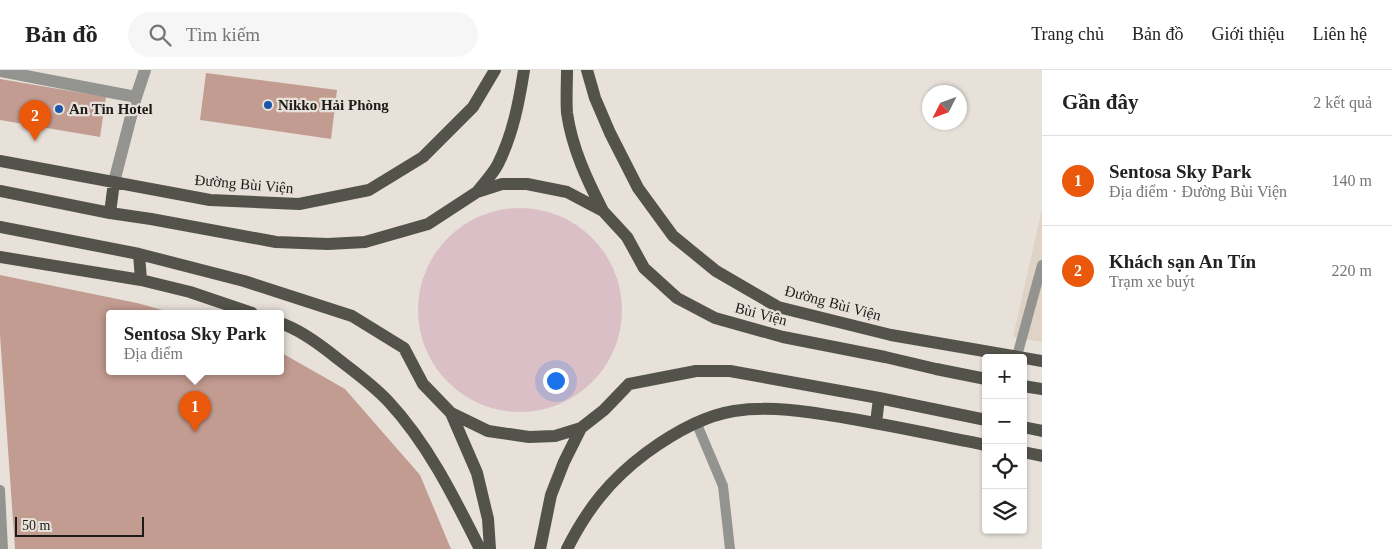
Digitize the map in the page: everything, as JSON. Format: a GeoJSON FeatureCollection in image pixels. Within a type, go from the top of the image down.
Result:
{"type":"FeatureCollection","features":[{"type":"Feature","properties":{"kind":"main road","name":"Đường Bùi Viện"},"geometry":{"type":"LineString","coordinates":[[0,161],[210,200],[300,204],[369,190],[423,157],[474,107],[495,70]]}},
{"type":"Feature","properties":{"kind":"main road"},"geometry":{"type":"LineString","coordinates":[[477,192],[498,165],[509,140],[517,113],[524,70]]}},
{"type":"Feature","properties":{"kind":"main road"},"geometry":{"type":"LineString","coordinates":[[567,70],[568,113],[577,152],[585,175],[603,211]]}},
{"type":"Feature","properties":{"kind":"main road","name":"Đường Bùi Viện"},"geometry":{"type":"LineString","coordinates":[[587,70],[610,133],[638,188],[673,236],[716,271],[778,307],[891,335],[1004,354]]}},
{"type":"Feature","properties":{"kind":"main road"},"geometry":{"type":"LineString","coordinates":[[110,213],[114,182]]}},
{"type":"Feature","properties":{"kind":"main road"},"geometry":{"type":"LineString","coordinates":[[0,191],[110,213],[276,242],[328,244],[365,242],[428,224],[477,192],[502,184],[527,184],[567,192],[603,211]]}},
{"type":"Feature","properties":{"kind":"main road","name":"Bùi Viện"},"geometry":{"type":"LineString","coordinates":[[603,211],[627,237],[644,268],[677,298],[716,318],[783,337],[885,357]]}},
{"type":"Feature","properties":{"kind":"main road"},"geometry":{"type":"LineString","coordinates":[[0,227],[139,254],[244,281],[352,316],[404,348],[423,384],[451,413],[488,432],[529,437],[555,436],[581,428],[604,410],[629,384],[696,370],[730,371],[982,419]]}},
{"type":"Feature","properties":{"kind":"main road"},"geometry":{"type":"LineString","coordinates":[[139,254],[141,280]]}},
{"type":"Feature","properties":{"kind":"main road"},"geometry":{"type":"LineString","coordinates":[[0,257],[141,280],[190,292],[243,310]]}},
{"type":"Feature","properties":{"kind":"main road"},"geometry":{"type":"LineString","coordinates":[[284,325],[325,349],[358,374],[387,400],[433,461],[452,493],[480,549]]}},
{"type":"Feature","properties":{"kind":"main road"},"geometry":{"type":"LineString","coordinates":[[891,335],[885,357],[982,377]]}},
{"type":"Feature","properties":{"kind":"main road","name":"Đường Bùi Viện"},"geometry":{"type":"LineString","coordinates":[[1027,358],[1042,361]]}},
{"type":"Feature","properties":{"kind":"main road"},"geometry":{"type":"LineString","coordinates":[[1027,387],[1042,389]]}},
{"type":"Feature","properties":{"kind":"main road"},"geometry":{"type":"LineString","coordinates":[[876,423],[879,398]]}},
{"type":"Feature","properties":{"kind":"main road"},"geometry":{"type":"LineString","coordinates":[[567,549],[580,523],[618,475],[662,441],[696,422],[734,411],[792,409],[876,423],[982,444]]}},
{"type":"Feature","properties":{"kind":"main road"},"geometry":{"type":"LineString","coordinates":[[451,413],[477,473],[488,519],[490,549]]}},
{"type":"Feature","properties":{"kind":"main road"},"geometry":{"type":"LineString","coordinates":[[540,549],[551,496],[564,462],[581,428]]}},
{"type":"Feature","properties":{"kind":"main road"},"geometry":{"type":"LineString","coordinates":[[1027,428],[1042,431]]}},
{"type":"Feature","properties":{"kind":"main road"},"geometry":{"type":"LineString","coordinates":[[1027,453],[1042,456]]}},
{"type":"Feature","properties":{"kind":"street"},"geometry":{"type":"LineString","coordinates":[[114,182],[136,96],[145,70]]}},
{"type":"Feature","properties":{"kind":"street"},"geometry":{"type":"LineString","coordinates":[[0,71],[136,96]]}},
{"type":"Feature","properties":{"kind":"lane"},"geometry":{"type":"LineString","coordinates":[[1018,354],[1042,266]]}},
{"type":"Feature","properties":{"kind":"lane"},"geometry":{"type":"LineString","coordinates":[[696,422],[724,486],[730,549]]}},
{"type":"Feature","properties":{"kind":"lane"},"geometry":{"type":"LineString","coordinates":[[0,490],[4,549]]}},
{"type":"Feature","properties":{"kind":"shaded area"},"geometry":{"type":"Polygon","coordinates":[[[510,208],[530,208],[550,212],[568,220],[585,231],[599,245],[610,262],[618,280],[622,310],[618,340],[610,358],[599,375],[585,389],[568,400],[550,408],[530,412],[510,412],[490,408],[472,400],[455,389],[441,375],[430,358],[422,340],[418,320],[418,300],[422,280],[430,262],[441,245],[455,231],[472,220],[490,212],[510,208]]]}},
{"type":"Feature","properties":{"kind":"shaded area"},"geometry":{"type":"Polygon","coordinates":[[[1042,209],[1042,342],[1013,337],[1042,209]]]}},
{"type":"Feature","properties":{"kind":"building","name":"Nikko Hải Phòng"},"geometry":{"type":"Polygon","coordinates":[[[206,73],[337,90],[331,139],[200,120],[206,73]]]}},
{"type":"Feature","properties":{"kind":"building","name":"An Tin Hotel"},"geometry":{"type":"Polygon","coordinates":[[[0,79],[106,97],[100,137],[0,120],[0,79]]]}},
{"type":"Feature","properties":{"kind":"building"},"geometry":{"type":"Polygon","coordinates":[[[0,275],[137,303],[162,310],[106,310],[106,375],[284,375],[284,354],[345,389],[420,475],[451,549],[15,549],[0,335],[0,275]]]}},
{"type":"Feature","properties":{"kind":"place","name":"Nikko Hải Phòng"},"geometry":{"type":"Point","coordinates":[268,105]}},
{"type":"Feature","properties":{"kind":"place","name":"An Tin Hotel"},"geometry":{"type":"Point","coordinates":[59,109]}},
{"type":"Feature","properties":{"kind":"place","name":"Khách sạn An Tín"},"geometry":{"type":"Point","coordinates":[35,141]}},
{"type":"Feature","properties":{"kind":"place","name":"Sentosa Sky Park"},"geometry":{"type":"Point","coordinates":[195,432]}}]}
